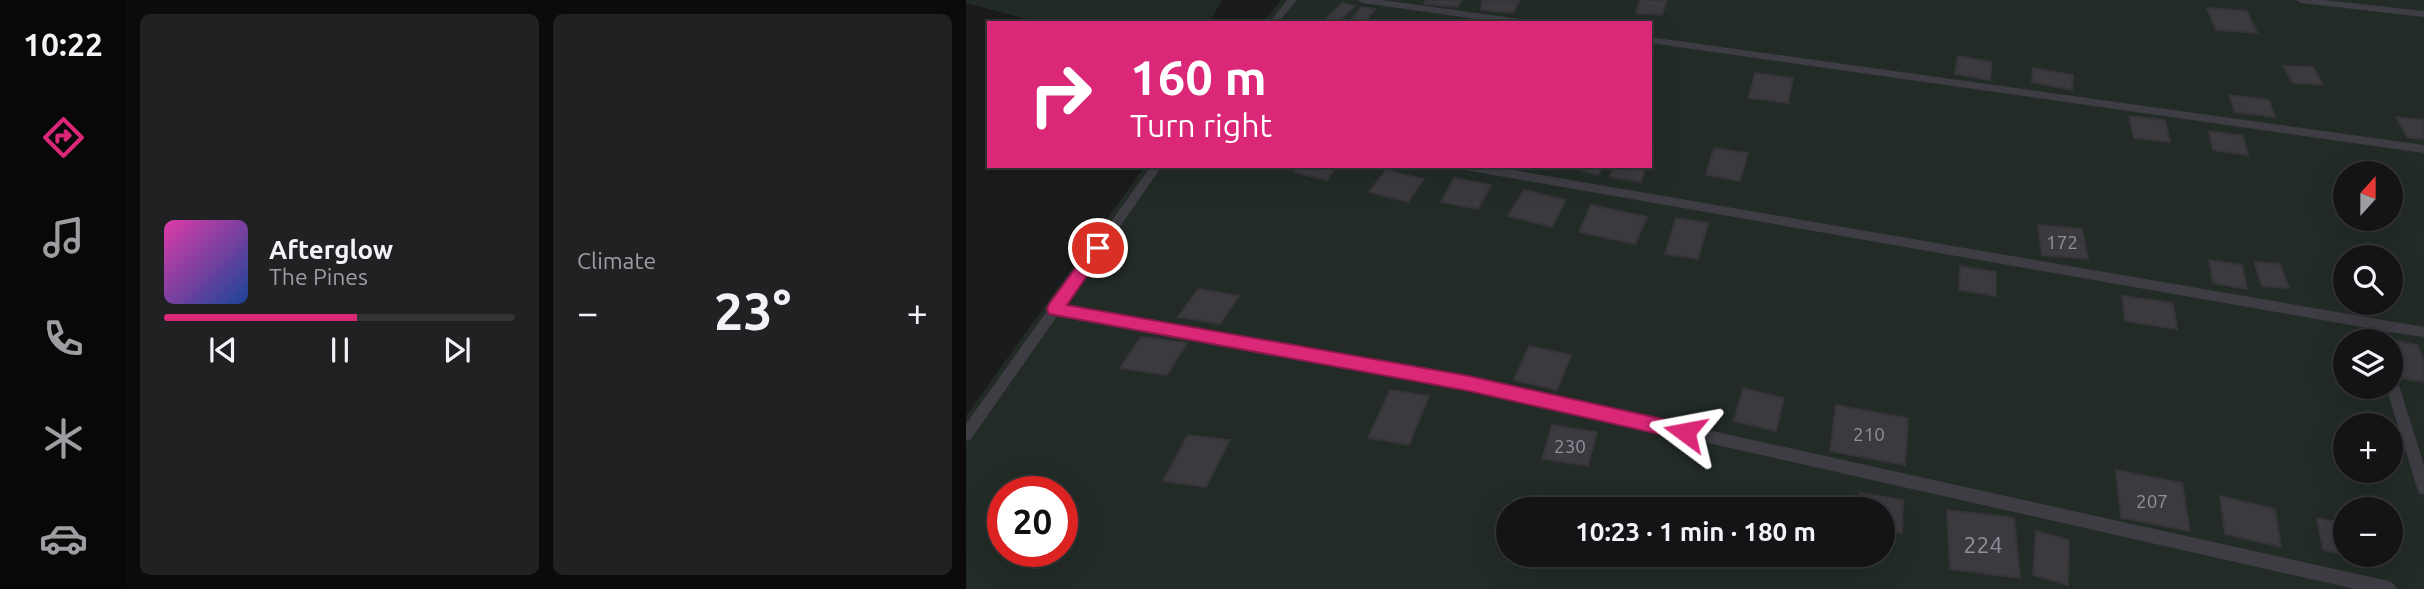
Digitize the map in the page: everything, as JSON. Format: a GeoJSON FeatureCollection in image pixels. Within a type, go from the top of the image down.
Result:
{"type":"FeatureCollection","features":[{"type":"Feature","properties":{"kind":"lane"},"geometry":{"type":"LineString","coordinates":[[1275,21],[1292,0]]}},
{"type":"Feature","properties":{"kind":"lane"},"geometry":{"type":"LineString","coordinates":[[1362,0],[1513,21]]}},
{"type":"Feature","properties":{"kind":"lane"},"geometry":{"type":"LineString","coordinates":[[2301,0],[2424,14]]}},
{"type":"Feature","properties":{"kind":"lane"},"geometry":{"type":"LineString","coordinates":[[1652,40],[2424,149]]}},
{"type":"Feature","properties":{"kind":"lane"},"geometry":{"type":"LineString","coordinates":[[966,435],[1156,168]]}},
{"type":"Feature","properties":{"kind":"lane"},"geometry":{"type":"LineString","coordinates":[[1476,168],[2424,332]]}},
{"type":"Feature","properties":{"kind":"lane"},"geometry":{"type":"LineString","coordinates":[[1055,309],[1469,383],[2389,589]]}},
{"type":"Feature","properties":{"kind":"lane"},"geometry":{"type":"LineString","coordinates":[[2373,324],[2375,329]]}},
{"type":"Feature","properties":{"kind":"lane"},"geometry":{"type":"LineString","coordinates":[[2396,399],[2424,488]]}},
{"type":"Feature","properties":{"kind":"shaded area"},"geometry":{"type":"Polygon","coordinates":[[[966,0],[1222,0],[1210,21],[1034,21],[966,3],[966,0]]]}},
{"type":"Feature","properties":{"kind":"shaded area"},"geometry":{"type":"Polygon","coordinates":[[[1281,0],[2424,0],[2424,589],[966,589],[966,416],[1144,168],[1652,168],[1652,21],[1264,21],[1281,0]]]}},
{"type":"Feature","properties":{"kind":"building"},"geometry":{"type":"Polygon","coordinates":[[[1426,0],[1462,0],[1457,7],[1424,4],[1426,0]]]}},
{"type":"Feature","properties":{"kind":"building"},"geometry":{"type":"Polygon","coordinates":[[[1482,0],[1519,1],[1513,13],[1481,10],[1482,0]]]}},
{"type":"Feature","properties":{"kind":"building"},"geometry":{"type":"Polygon","coordinates":[[[1640,0],[1667,0],[1662,15],[1636,13],[1640,0]]]}},
{"type":"Feature","properties":{"kind":"building"},"geometry":{"type":"Polygon","coordinates":[[[1342,3],[1355,6],[1340,21],[1324,21],[1342,3]]]}},
{"type":"Feature","properties":{"kind":"building"},"geometry":{"type":"Polygon","coordinates":[[[1361,7],[1375,9],[1366,21],[1350,21],[1361,7]]]}},
{"type":"Feature","properties":{"kind":"building"},"geometry":{"type":"Polygon","coordinates":[[[2207,8],[2247,11],[2257,33],[2216,30],[2207,8]]]}},
{"type":"Feature","properties":{"kind":"building"},"geometry":{"type":"Polygon","coordinates":[[[1958,56],[1992,62],[1990,80],[1955,74],[1958,56]]]}},
{"type":"Feature","properties":{"kind":"building"},"geometry":{"type":"Polygon","coordinates":[[[2283,66],[2313,67],[2323,85],[2293,83],[2283,66]]]}},
{"type":"Feature","properties":{"kind":"building"},"geometry":{"type":"Polygon","coordinates":[[[2033,68],[2073,75],[2072,90],[2032,82],[2033,68]]]}},
{"type":"Feature","properties":{"kind":"building"},"geometry":{"type":"Polygon","coordinates":[[[1755,73],[1793,78],[1788,103],[1749,98],[1755,73]]]}},
{"type":"Feature","properties":{"kind":"building"},"geometry":{"type":"Polygon","coordinates":[[[2229,95],[2269,100],[2275,117],[2235,112],[2229,95]]]}},
{"type":"Feature","properties":{"kind":"building"},"geometry":{"type":"Polygon","coordinates":[[[2129,116],[2165,120],[2170,142],[2134,138],[2129,116]]]}},
{"type":"Feature","properties":{"kind":"building"},"geometry":{"type":"Polygon","coordinates":[[[2396,117],[2424,120],[2424,139],[2407,137],[2396,117]]]}},
{"type":"Feature","properties":{"kind":"building"},"geometry":{"type":"Polygon","coordinates":[[[2209,131],[2243,136],[2248,155],[2213,150],[2209,131]]]}},
{"type":"Feature","properties":{"kind":"building"},"geometry":{"type":"Polygon","coordinates":[[[1714,148],[1748,153],[1740,181],[1706,175],[1714,148]]]}},
{"type":"Feature","properties":{"kind":"building"},"geometry":{"type":"Polygon","coordinates":[[[1297,168],[1336,168],[1327,180],[1294,172],[1297,168]]]}},
{"type":"Feature","properties":{"kind":"building"},"geometry":{"type":"Polygon","coordinates":[[[1573,168],[1602,168],[1598,175],[1573,168]]]}},
{"type":"Feature","properties":{"kind":"building"},"geometry":{"type":"Polygon","coordinates":[[[1614,168],[1645,168],[1641,182],[1610,177],[1614,168]]]}},
{"type":"Feature","properties":{"kind":"building"},"geometry":{"type":"Polygon","coordinates":[[[1386,170],[1424,179],[1408,202],[1369,192],[1386,170]]]}},
{"type":"Feature","properties":{"kind":"building"},"geometry":{"type":"Polygon","coordinates":[[[1454,178],[1491,185],[1478,209],[1441,202],[1454,178]]]}},
{"type":"Feature","properties":{"kind":"building"},"geometry":{"type":"Polygon","coordinates":[[[1524,190],[1566,200],[1552,227],[1508,216],[1524,190]]]}},
{"type":"Feature","properties":{"kind":"building"},"geometry":{"type":"Polygon","coordinates":[[[1591,205],[1647,217],[1635,244],[1579,232],[1591,205]]]}},
{"type":"Feature","properties":{"kind":"building"},"geometry":{"type":"Polygon","coordinates":[[[1676,218],[1708,223],[1698,259],[1665,254],[1676,218]]]}},
{"type":"Feature","properties":{"kind":"building"},"geometry":{"type":"Polygon","coordinates":[[[2038,225],[2082,229],[2088,259],[2042,255],[2038,225]]]}},
{"type":"Feature","properties":{"kind":"building"},"geometry":{"type":"Polygon","coordinates":[[[2209,260],[2242,265],[2247,289],[2213,283],[2209,260]]]}},
{"type":"Feature","properties":{"kind":"building"},"geometry":{"type":"Polygon","coordinates":[[[2254,262],[2280,264],[2289,288],[2262,286],[2254,262]]]}},
{"type":"Feature","properties":{"kind":"building"},"geometry":{"type":"Polygon","coordinates":[[[1960,266],[1996,272],[1996,296],[1959,290],[1960,266]]]}},
{"type":"Feature","properties":{"kind":"building"},"geometry":{"type":"Polygon","coordinates":[[[1198,289],[1239,296],[1220,324],[1178,317],[1198,289]]]}},
{"type":"Feature","properties":{"kind":"building"},"geometry":{"type":"Polygon","coordinates":[[[2122,296],[2173,303],[2177,329],[2125,321],[2122,296]]]}},
{"type":"Feature","properties":{"kind":"building"},"geometry":{"type":"Polygon","coordinates":[[[1141,337],[1187,343],[1167,375],[1120,368],[1141,337]]]}},
{"type":"Feature","properties":{"kind":"building"},"geometry":{"type":"Polygon","coordinates":[[[2403,342],[2418,345],[2424,361],[2424,382],[2403,378],[2403,342]]]}},
{"type":"Feature","properties":{"kind":"building"},"geometry":{"type":"Polygon","coordinates":[[[1529,346],[1571,355],[1557,390],[1514,380],[1529,346]]]}},
{"type":"Feature","properties":{"kind":"building"},"geometry":{"type":"Polygon","coordinates":[[[1743,388],[1784,398],[1776,431],[1734,421],[1743,388]]]}},
{"type":"Feature","properties":{"kind":"building"},"geometry":{"type":"Polygon","coordinates":[[[1390,390],[1429,396],[1409,445],[1368,438],[1390,390]]]}},
{"type":"Feature","properties":{"kind":"building"},"geometry":{"type":"Polygon","coordinates":[[[1836,405],[1908,418],[1905,465],[1830,451],[1836,405]]]}},
{"type":"Feature","properties":{"kind":"building"},"geometry":{"type":"Polygon","coordinates":[[[1552,425],[1597,432],[1588,466],[1542,459],[1552,425]]]}},
{"type":"Feature","properties":{"kind":"building"},"geometry":{"type":"Polygon","coordinates":[[[1188,435],[1230,440],[1206,487],[1163,481],[1188,435]]]}},
{"type":"Feature","properties":{"kind":"building"},"geometry":{"type":"Polygon","coordinates":[[[2116,470],[2182,483],[2190,531],[2121,518],[2116,470]]]}},
{"type":"Feature","properties":{"kind":"building"},"geometry":{"type":"Polygon","coordinates":[[[1860,493],[1885,497],[1860,497],[1860,493]]]}},
{"type":"Feature","properties":{"kind":"building"},"geometry":{"type":"Polygon","coordinates":[[[2220,496],[2275,509],[2281,547],[2225,534],[2220,496]]]}},
{"type":"Feature","properties":{"kind":"building"},"geometry":{"type":"Polygon","coordinates":[[[1895,499],[1903,500],[1902,533],[1895,532],[1895,499]]]}},
{"type":"Feature","properties":{"kind":"building"},"geometry":{"type":"Polygon","coordinates":[[[1947,510],[2014,518],[2020,578],[1950,569],[1947,510]]]}},
{"type":"Feature","properties":{"kind":"building"},"geometry":{"type":"Polygon","coordinates":[[[2317,518],[2333,521],[2333,552],[2323,550],[2317,518]]]}},
{"type":"Feature","properties":{"kind":"building"},"geometry":{"type":"Polygon","coordinates":[[[2036,531],[2069,540],[2068,585],[2033,575],[2036,531]]]}},
{"type":"Feature","properties":{"kind":"route"},"geometry":{"type":"LineString","coordinates":[[1098,248],[1055,309],[1469,383],[1685,432]]}}]}
